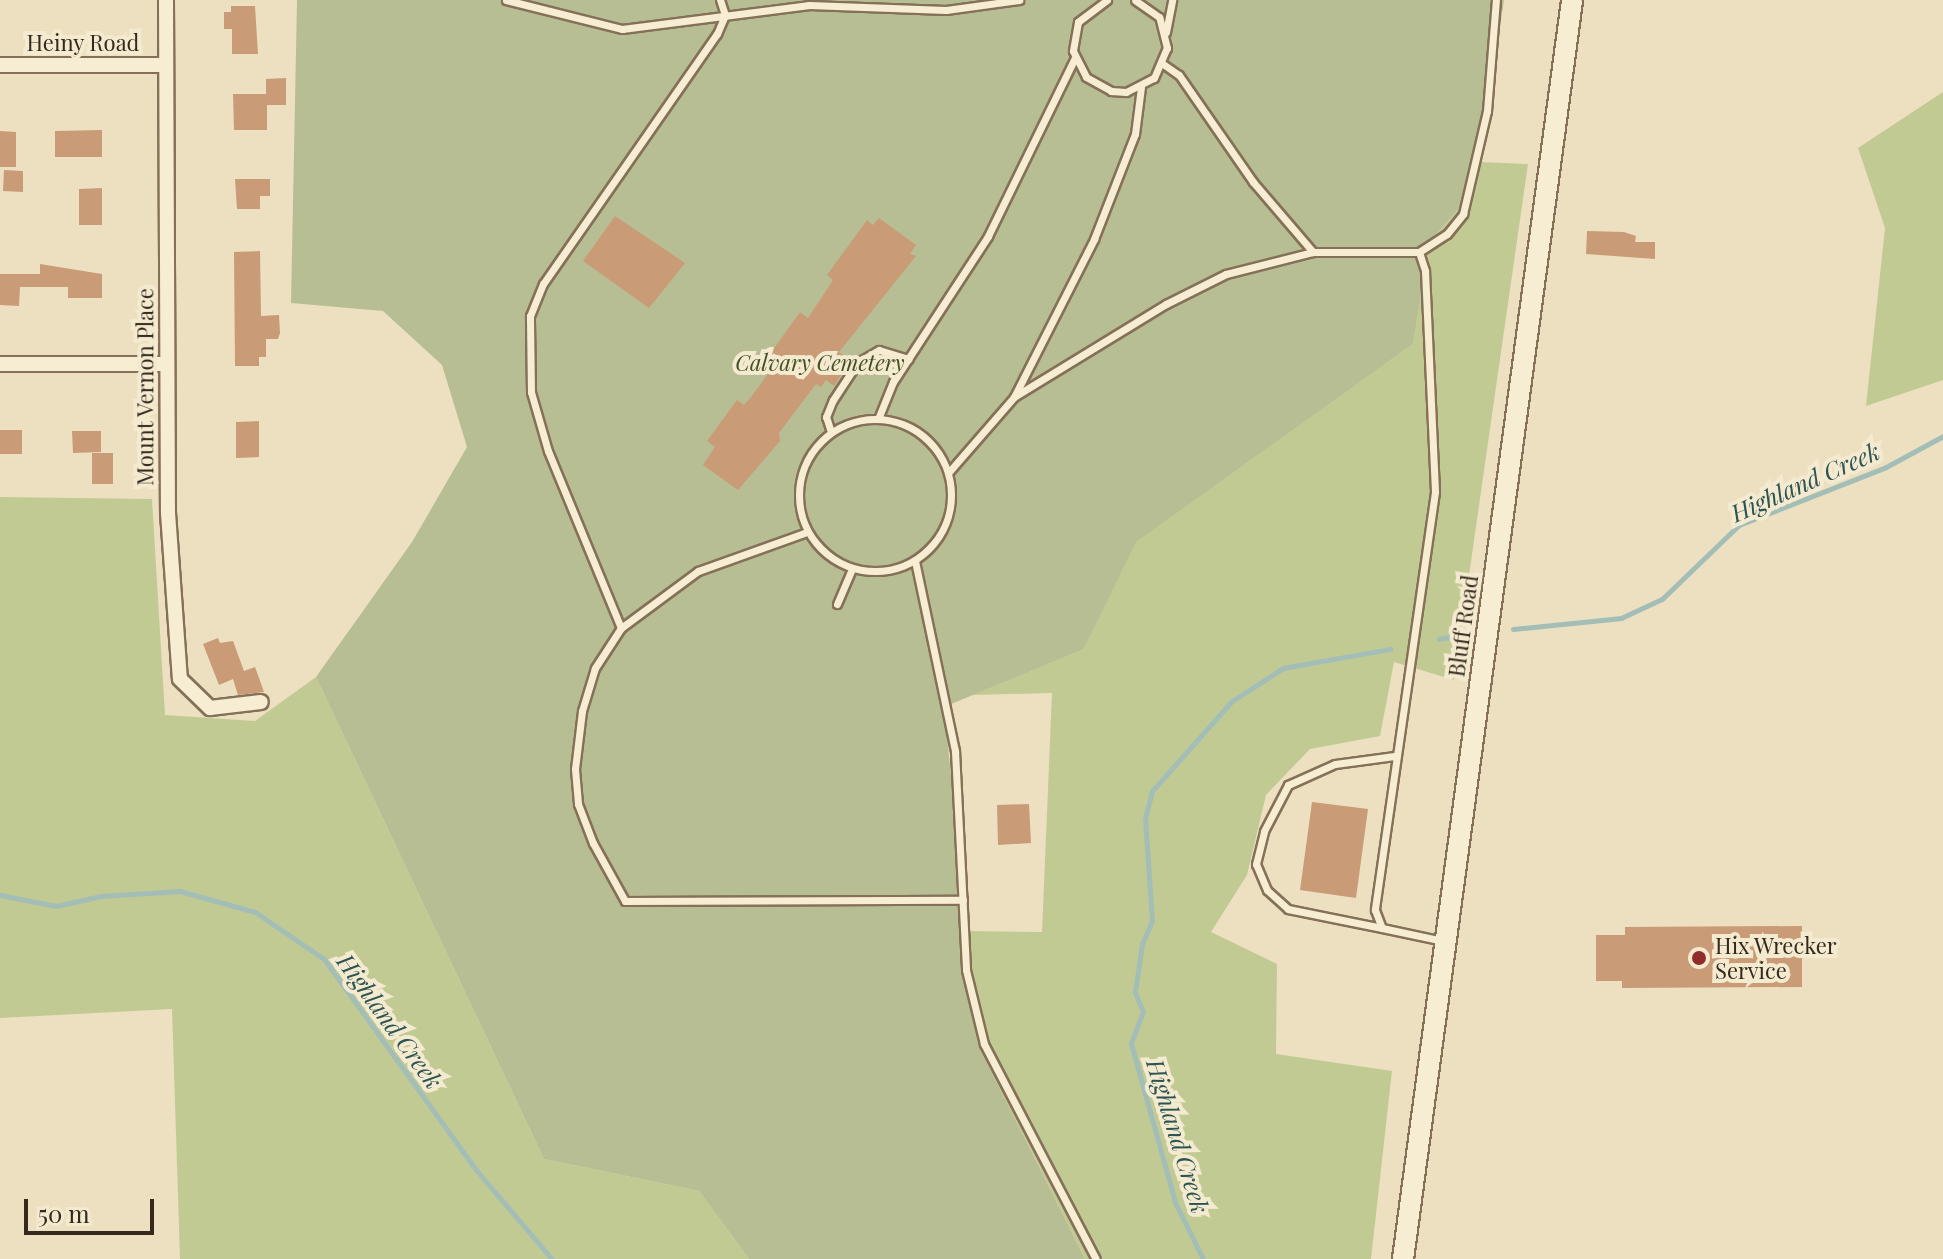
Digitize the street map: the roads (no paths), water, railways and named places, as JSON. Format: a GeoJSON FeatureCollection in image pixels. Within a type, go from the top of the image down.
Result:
{"type":"FeatureCollection","features":[{"type":"Feature","properties":{"kind":"main road","name":"Bluff Road"},"geometry":{"type":"LineString","coordinates":[[1403,1259],[1572,0]]}},
{"type":"Feature","properties":{"kind":"street","name":"Mount Vernon Place"},"geometry":{"type":"LineString","coordinates":[[166,0],[168,513],[180,679],[210,708],[261,702]]}},
{"type":"Feature","properties":{"kind":"street","name":"Heiny Road"},"geometry":{"type":"LineString","coordinates":[[0,65],[166,65]]}},
{"type":"Feature","properties":{"kind":"street"},"geometry":{"type":"LineString","coordinates":[[0,364],[167,364]]}},
{"type":"Feature","properties":{"kind":"lane"},"geometry":{"type":"LineString","coordinates":[[506,0],[622,29],[809,5],[946,10],[1019,0]]}},
{"type":"Feature","properties":{"kind":"lane"},"geometry":{"type":"LineString","coordinates":[[621,628],[548,451],[531,392],[530,316],[543,284],[703,55],[725,15],[720,0]]}},
{"type":"Feature","properties":{"kind":"lane"},"geometry":{"type":"LineString","coordinates":[[878,419],[909,359],[988,236],[1075,58],[1078,22],[1092,3],[1107,0]]}},
{"type":"Feature","properties":{"kind":"lane"},"geometry":{"type":"LineString","coordinates":[[1135,0],[1159,17],[1166,32]]}},
{"type":"Feature","properties":{"kind":"lane"},"geometry":{"type":"LineString","coordinates":[[1075,58],[1098,86],[1126,92],[1141,87],[1163,64],[1172,0]]}},
{"type":"Feature","properties":{"kind":"lane"},"geometry":{"type":"LineString","coordinates":[[1014,397],[1226,274],[1313,252],[1419,252],[1447,234],[1463,214],[1487,111],[1496,0]]}},
{"type":"Feature","properties":{"kind":"lane"},"geometry":{"type":"LineString","coordinates":[[1163,64],[1179,75],[1253,182],[1313,252]]}},
{"type":"Feature","properties":{"kind":"lane"},"geometry":{"type":"LineString","coordinates":[[948,473],[1014,397],[1094,239],[1135,134],[1141,87]]}},
{"type":"Feature","properties":{"kind":"lane"},"geometry":{"type":"LineString","coordinates":[[1382,928],[1375,910],[1394,756],[1435,492],[1425,271],[1419,252]]}},
{"type":"Feature","properties":{"kind":"lane"},"geometry":{"type":"LineString","coordinates":[[831,432],[826,417],[833,400],[858,362],[879,350],[909,359]]}},
{"type":"Feature","properties":{"kind":"lane"},"geometry":{"type":"LineString","coordinates":[[878,419],[897,422],[929,441],[948,473],[952,498],[947,523],[915,561],[874,572],[852,569],[834,561],[807,532],[798,489],[814,448],[831,432],[878,419]]}},
{"type":"Feature","properties":{"kind":"lane"},"geometry":{"type":"LineString","coordinates":[[807,532],[698,571],[621,628],[595,668],[582,711],[575,769],[578,804],[625,901],[963,900]]}},
{"type":"Feature","properties":{"kind":"lane"},"geometry":{"type":"LineString","coordinates":[[915,561],[955,751],[966,970],[984,1044],[1096,1259]]}},
{"type":"Feature","properties":{"kind":"lane"},"geometry":{"type":"LineString","coordinates":[[837,604],[852,569]]}},
{"type":"Feature","properties":{"kind":"lane"},"geometry":{"type":"LineString","coordinates":[[1394,756],[1335,764],[1288,785],[1264,831],[1256,864],[1267,890],[1288,909],[1446,942]]}},
{"type":"Feature","properties":{"kind":"waterway","name":"Highland Creek"},"geometry":{"type":"LineString","coordinates":[[1513,629],[1621,618],[1662,599],[1739,525],[1886,467],[1943,436]]}},
{"type":"Feature","properties":{"kind":"waterway","name":"Highland Creek"},"geometry":{"type":"LineString","coordinates":[[1439,639],[1461,635]]}},
{"type":"Feature","properties":{"kind":"waterway","name":"Highland Creek"},"geometry":{"type":"LineString","coordinates":[[1203,1259],[1175,1202],[1131,1043],[1143,1012],[1135,992],[1142,944],[1152,921],[1145,819],[1152,791],[1232,701],[1283,668],[1390,649]]}},
{"type":"Feature","properties":{"kind":"waterway","name":"Highland Creek"},"geometry":{"type":"LineString","coordinates":[[0,895],[56,906],[101,896],[180,891],[255,912],[324,959],[477,1171],[552,1259]]}},
{"type":"Feature","properties":{"kind":"place","name":"Hix Wrecker Service"},"geometry":{"type":"Point","coordinates":[1699,958]}},
{"type":"Feature","properties":{"kind":"park label","name":"Calvary Cemetery"},"geometry":{"type":"Point","coordinates":[820,363]}}]}
